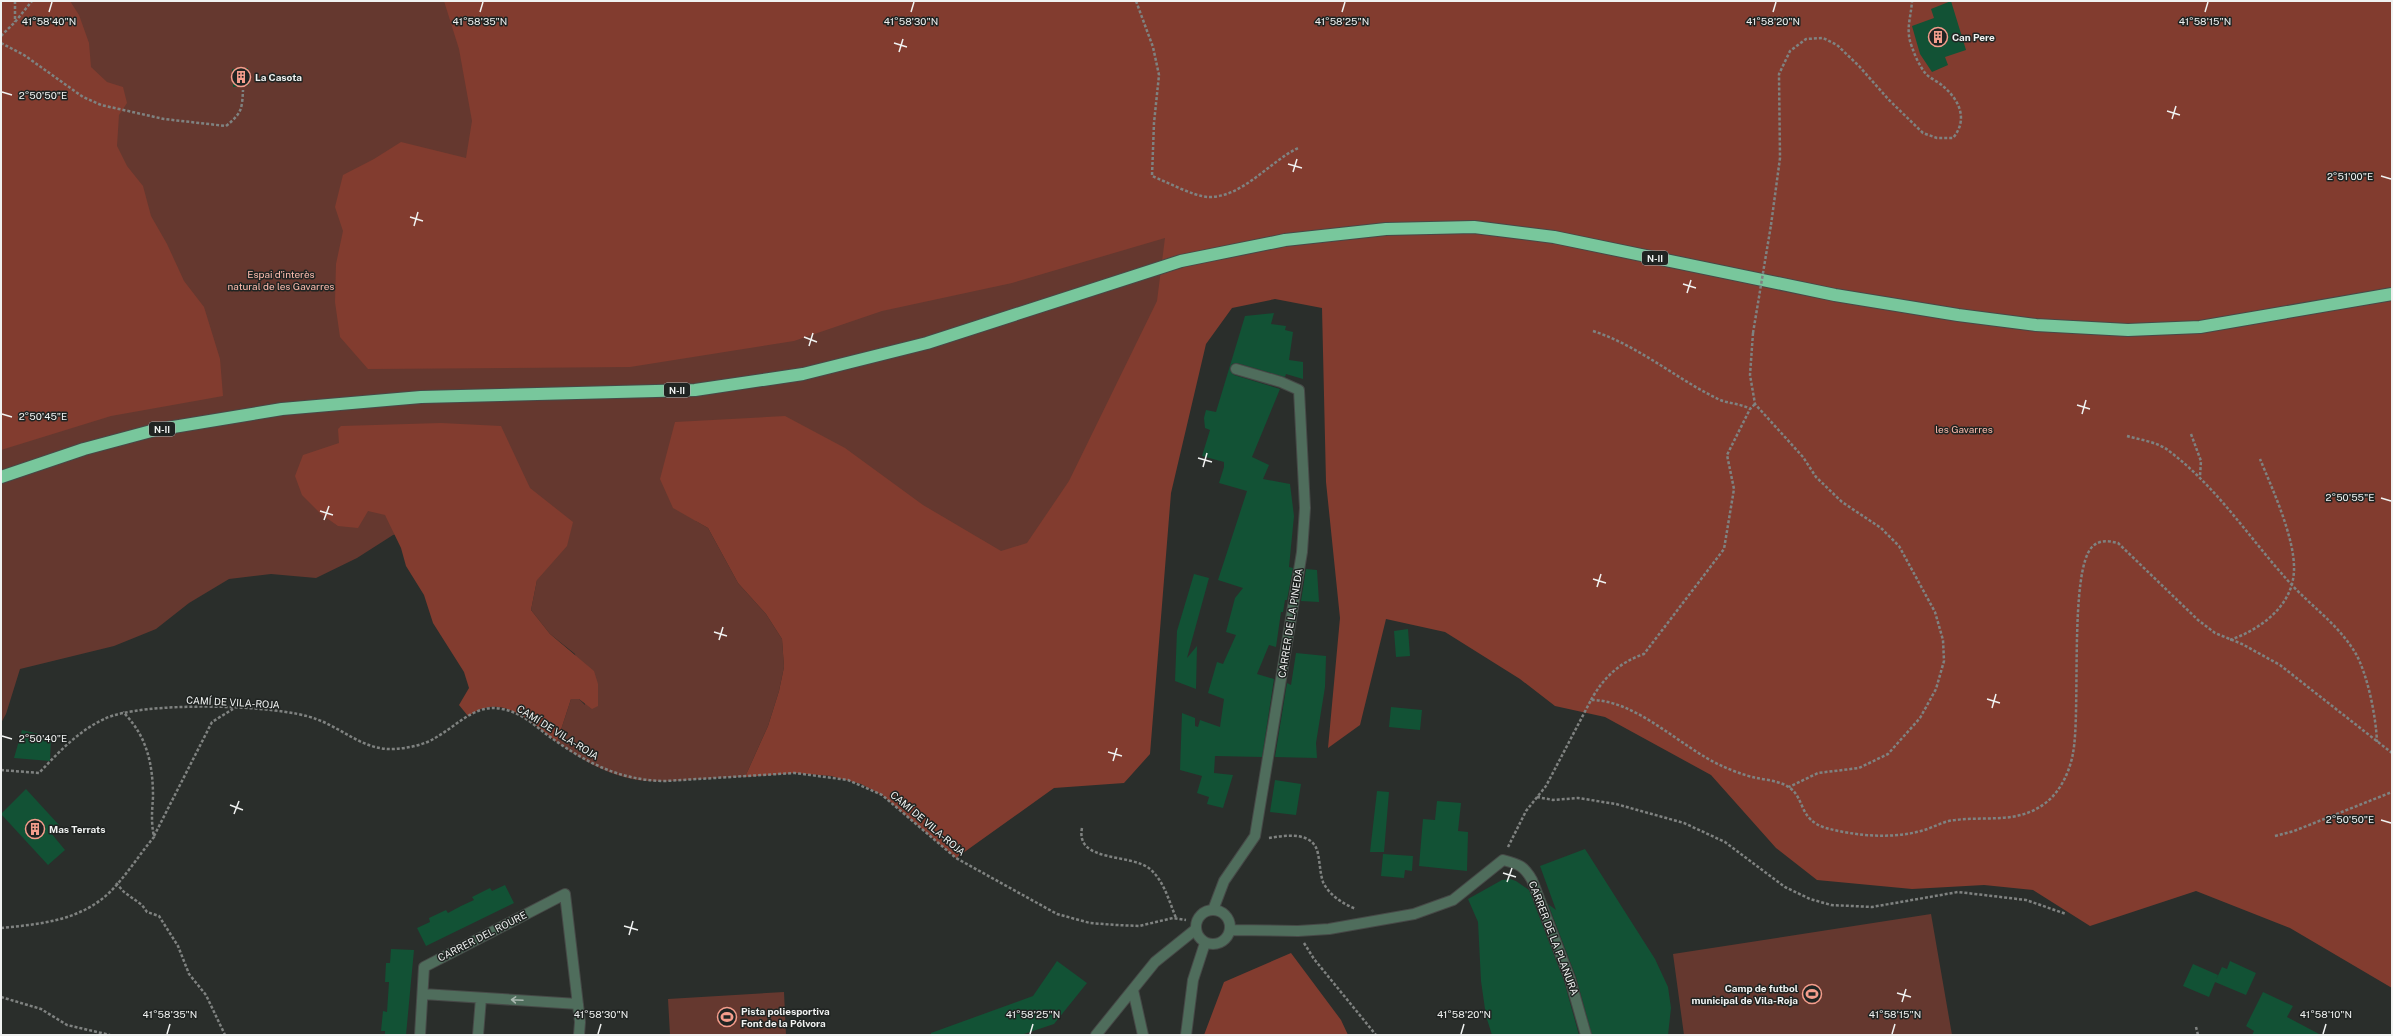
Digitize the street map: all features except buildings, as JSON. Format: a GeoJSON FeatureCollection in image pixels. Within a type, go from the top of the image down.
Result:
{"type":"FeatureCollection","features":[{"type":"Feature","properties":{"kind":"highway","name":"N-II"},"geometry":{"type":"LineString","coordinates":[[1,477],[84,449],[155,430],[282,409],[421,398],[695,390],[803,374],[927,343],[1181,261],[1285,240],[1386,229],[1474,228],[1554,237],[1835,295],[1958,315],[2036,325],[2128,330],[2200,327],[2392,294]]}},
{"type":"Feature","properties":{"kind":"street","name":"CARRER DE LA PINEDA"},"geometry":{"type":"LineString","coordinates":[[1213,910],[1224,881],[1254,838],[1302,552],[1305,508],[1299,390],[1281,382],[1236,369]]}},
{"type":"Feature","properties":{"kind":"street"},"geometry":{"type":"LineString","coordinates":[[1230,930],[1296,931],[1362,924],[1434,908],[1453,900],[1503,860]]}},
{"type":"Feature","properties":{"kind":"street","name":"CARRER DE LA PLANURA"},"geometry":{"type":"LineString","coordinates":[[1503,860],[1525,868],[1532,880],[1570,979],[1586,1035]]}},
{"type":"Feature","properties":{"kind":"street","name":"CARRER DEL ROURE"},"geometry":{"type":"LineString","coordinates":[[420,1035],[424,967],[565,894],[578,1004]]}},
{"type":"Feature","properties":{"kind":"street"},"geometry":{"type":"LineString","coordinates":[[1096,1035],[1155,962],[1196,926],[1202,913],[1213,910],[1224,914],[1230,924],[1230,930],[1225,940],[1220,943],[1205,943],[1197,935],[1196,926]]}},
{"type":"Feature","properties":{"kind":"street"},"geometry":{"type":"LineString","coordinates":[[1186,1035],[1192,980],[1205,943]]}},
{"type":"Feature","properties":{"kind":"street"},"geometry":{"type":"LineString","coordinates":[[1132,990],[1142,1035]]}},
{"type":"Feature","properties":{"kind":"street"},"geometry":{"type":"LineString","coordinates":[[423,994],[578,1004],[579,1035]]}},
{"type":"Feature","properties":{"kind":"street"},"geometry":{"type":"LineString","coordinates":[[478,1035],[481,998]]}},
{"type":"Feature","properties":{"kind":"path"},"geometry":{"type":"LineString","coordinates":[[15,1],[15,22]]}},
{"type":"Feature","properties":{"kind":"path"},"geometry":{"type":"LineString","coordinates":[[1,36],[32,1]]}},
{"type":"Feature","properties":{"kind":"path"},"geometry":{"type":"LineString","coordinates":[[1136,1],[1153,47],[1159,75],[1154,123],[1152,176],[1207,197],[1230,194],[1282,155],[1298,148]]}},
{"type":"Feature","properties":{"kind":"path"},"geometry":{"type":"LineString","coordinates":[[1789,787],[1818,773],[1859,768],[1888,754],[1920,718],[1936,689],[1944,661],[1943,640],[1935,612],[1899,546],[1881,528],[1842,502],[1816,477],[1803,457],[1755,404],[1750,375],[1753,333],[1771,225],[1780,158],[1779,74],[1790,51],[1806,39],[1823,38],[1837,45],[1859,66],[1889,100],[1923,133],[1937,138],[1953,138],[1958,133],[1962,116],[1959,104],[1944,87],[1926,74],[1911,46],[1908,25],[1912,1]]}},
{"type":"Feature","properties":{"kind":"path"},"geometry":{"type":"LineString","coordinates":[[1,43],[24,55],[83,97],[116,109],[164,119],[226,126],[237,117],[242,109],[243,90]]}},
{"type":"Feature","properties":{"kind":"path"},"geometry":{"type":"LineString","coordinates":[[1593,331],[1610,336],[1640,352],[1719,400],[1750,409]]}},
{"type":"Feature","properties":{"kind":"path"},"geometry":{"type":"LineString","coordinates":[[1503,860],[1512,837],[1537,797],[1546,786],[1600,682],[1629,659],[1644,654],[1724,549],[1734,489],[1727,455],[1750,409],[1755,404]]}},
{"type":"Feature","properties":{"kind":"path"},"geometry":{"type":"LineString","coordinates":[[2191,434],[2201,461],[2200,476]]}},
{"type":"Feature","properties":{"kind":"path"},"geometry":{"type":"LineString","coordinates":[[2127,436],[2168,450],[2200,476],[2291,584],[2326,617],[2345,638],[2357,655],[2373,714],[2377,743]]}},
{"type":"Feature","properties":{"kind":"path"},"geometry":{"type":"LineString","coordinates":[[2230,640],[2259,626],[2275,615],[2291,584],[2294,569],[2287,532],[2260,459]]}},
{"type":"Feature","properties":{"kind":"path"},"geometry":{"type":"LineString","coordinates":[[1591,700],[1605,700],[1624,707],[1645,718],[1695,753],[1739,774],[1778,782],[1789,787],[1796,795],[1802,810],[1808,817],[1823,827],[1868,835],[1893,835],[1920,831],[1941,822],[1957,819],[2014,818],[2045,804],[2056,792],[2066,776],[2074,752],[2082,573],[2092,546],[2100,542],[2109,541],[2118,544],[2198,620],[2215,633],[2242,644],[2280,665],[2377,743],[2392,753]]}},
{"type":"Feature","properties":{"kind":"path","name":"CAMÍ DE VILA-ROJA"},"geometry":{"type":"LineString","coordinates":[[1,770],[38,773],[72,738],[105,718],[123,712],[150,708],[234,708],[278,712],[316,718],[366,746],[389,749],[413,746],[433,740],[468,716],[485,708],[494,707],[515,713],[568,750],[593,765],[627,778],[646,781],[666,781],[796,773],[848,780],[882,795],[934,840],[969,866],[1058,914],[1078,921],[1139,926],[1176,918],[1196,926]]}},
{"type":"Feature","properties":{"kind":"path"},"geometry":{"type":"LineString","coordinates":[[1,928],[43,923],[76,914],[95,903],[116,883],[154,837],[212,722],[234,708]]}},
{"type":"Feature","properties":{"kind":"path"},"geometry":{"type":"LineString","coordinates":[[123,712],[135,724],[148,752],[153,784],[150,820],[154,837]]}},
{"type":"Feature","properties":{"kind":"path"},"geometry":{"type":"LineString","coordinates":[[2275,836],[2294,831],[2392,792]]}},
{"type":"Feature","properties":{"kind":"path"},"geometry":{"type":"LineString","coordinates":[[1537,797],[1553,800],[1578,798],[1616,804],[1684,823],[1725,842],[1785,887],[1810,899],[1831,905],[1872,907],[1958,892],[2026,900],[2066,914]]}},
{"type":"Feature","properties":{"kind":"path"},"geometry":{"type":"LineString","coordinates":[[1082,828],[1083,842],[1091,851],[1134,860],[1150,869],[1160,881],[1176,918]]}},
{"type":"Feature","properties":{"kind":"path"},"geometry":{"type":"LineString","coordinates":[[1254,838],[1254,843],[1287,835],[1298,835],[1309,840],[1318,852],[1321,875],[1327,887],[1338,900],[1364,911]]}},
{"type":"Feature","properties":{"kind":"path"},"geometry":{"type":"LineString","coordinates":[[116,883],[124,892],[142,904],[147,912],[159,916],[178,946],[189,974],[206,995],[225,1035]]}},
{"type":"Feature","properties":{"kind":"path"},"geometry":{"type":"LineString","coordinates":[[1296,931],[1314,959],[1376,1035]]}},
{"type":"Feature","properties":{"kind":"path"},"geometry":{"type":"LineString","coordinates":[[1,997],[41,1010],[67,1025],[110,1035]]}},
{"type":"Feature","properties":{"kind":"path"},"geometry":{"type":"LineString","coordinates":[[2196,1027],[2198,1035]]}},
{"type":"Feature","properties":{"kind":"green space","name":"Espai d'interès natural de les Gavarres"},"geometry":{"type":"Polygon","coordinates":[[[1,1],[2365,1],[1259,192],[1107,563],[696,521],[708,528],[738,583],[766,614],[782,639],[784,667],[779,691],[768,726],[745,777],[647,781],[623,777],[599,768],[577,756],[557,742],[571,699],[579,699],[585,705],[575,654],[550,634],[531,610],[537,580],[439,523],[393,535],[357,558],[316,578],[271,574],[229,579],[189,603],[156,629],[114,646],[20,669],[6,714],[1,723],[1,1]]]}},
{"type":"Feature","properties":{"kind":"green space"},"geometry":{"type":"Polygon","coordinates":[[[1,1],[70,1],[79,15],[89,43],[91,67],[107,82],[123,87],[127,103],[119,115],[117,146],[127,166],[143,186],[151,216],[167,244],[184,281],[204,307],[220,359],[223,396],[111,416],[1,450],[1,1]]]}},
{"type":"Feature","properties":{"kind":"green space","name":"les Gavarres"},"geometry":{"type":"Polygon","coordinates":[[[444,1],[2392,1],[2392,988],[2290,928],[2196,891],[2090,926],[2033,890],[1984,885],[1912,889],[1817,880],[1776,848],[1711,775],[1605,717],[1555,706],[1520,679],[1445,632],[1386,619],[1360,725],[1328,748],[1340,618],[1326,482],[1322,308],[1275,299],[1232,308],[1206,344],[1171,493],[1150,754],[1124,783],[1054,788],[956,858],[882,795],[861,784],[831,776],[795,773],[745,777],[768,726],[779,691],[784,667],[782,639],[766,614],[738,583],[708,528],[673,508],[660,479],[675,422],[785,416],[845,448],[923,505],[1001,551],[1027,543],[1069,481],[1157,301],[1165,238],[1012,283],[882,311],[794,341],[630,367],[368,369],[340,337],[335,302],[336,264],[343,231],[335,207],[343,175],[374,159],[401,142],[466,158],[472,121],[459,49],[444,1]]]}},
{"type":"Feature","properties":{"kind":"green space"},"geometry":{"type":"Polygon","coordinates":[[[441,423],[501,426],[530,488],[573,522],[567,546],[537,580],[531,610],[550,634],[594,671],[598,684],[598,706],[592,709],[579,699],[571,699],[557,742],[524,717],[505,708],[485,708],[468,716],[459,705],[469,688],[464,672],[433,623],[424,595],[406,566],[401,548],[385,515],[368,511],[358,528],[338,526],[321,514],[302,495],[295,476],[303,455],[339,443],[338,429],[341,426],[441,423]]]}},
{"type":"Feature","properties":{"kind":"green space","name":"Camp de futbol municipal de Vila-Roja"},"geometry":{"type":"Polygon","coordinates":[[[1931,914],[1952,1035],[1684,1035],[1673,954],[1931,914]]]}},
{"type":"Feature","properties":{"kind":"green space"},"geometry":{"type":"Polygon","coordinates":[[[1291,953],[1341,1020],[1348,1035],[1204,1035],[1224,982],[1291,953]]]}},
{"type":"Feature","properties":{"kind":"green space","name":"Pista poliesportiva Font de la Pólvora"},"geometry":{"type":"Polygon","coordinates":[[[784,992],[786,1035],[670,1035],[668,999],[784,992]]]}},
{"type":"Feature","properties":{"kind":"place","name":"Can Pere"},"geometry":{"type":"Point","coordinates":[1938,37]}},
{"type":"Feature","properties":{"kind":"place","name":"La Casota"},"geometry":{"type":"Point","coordinates":[241,77]}},
{"type":"Feature","properties":{"kind":"place","name":"Mas Terrats"},"geometry":{"type":"Point","coordinates":[35,829]}},
{"type":"Feature","properties":{"kind":"place","name":"Camp de futbol municipal de Vila-Roja"},"geometry":{"type":"Point","coordinates":[1812,994]}},
{"type":"Feature","properties":{"kind":"place","name":"Pista poliesportiva Font de la Pólvora"},"geometry":{"type":"Point","coordinates":[727,1017]}}]}
